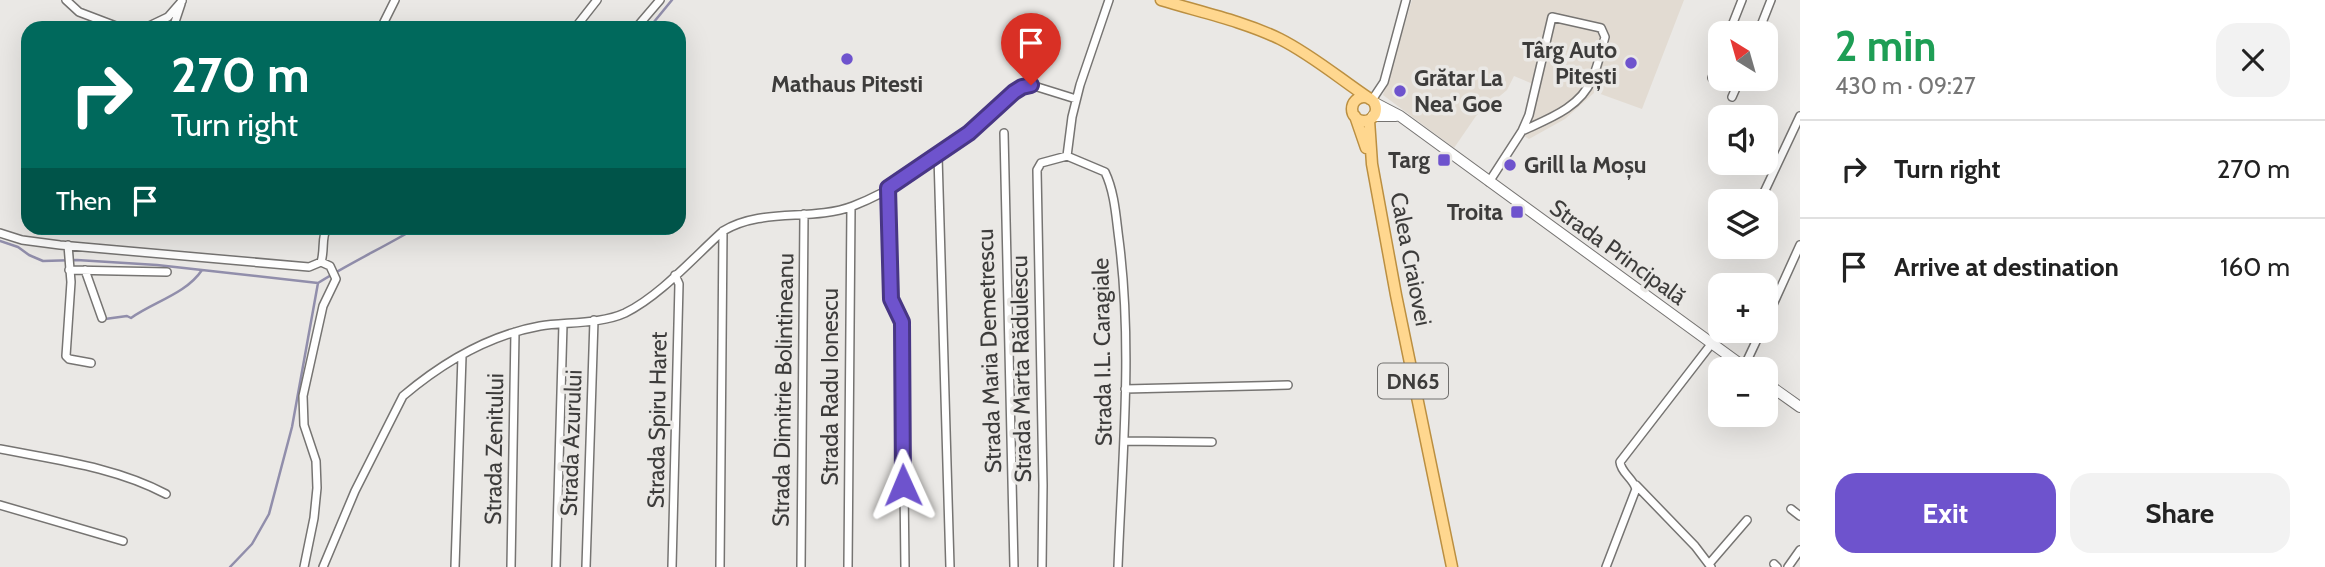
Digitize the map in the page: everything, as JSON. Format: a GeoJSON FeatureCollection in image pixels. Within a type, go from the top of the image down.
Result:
{"type":"FeatureCollection","features":[{"type":"Feature","properties":{"kind":"main road","name":"Calea Craiovei"},"geometry":{"type":"LineString","coordinates":[[1161,0],[1281,39],[1316,60],[1337,78],[1372,101]]}},
{"type":"Feature","properties":{"kind":"main road","name":"Calea Craiovei"},"geometry":{"type":"LineString","coordinates":[[1337,78],[1354,112],[1372,164],[1402,327],[1452,567]]}},
{"type":"Feature","properties":{"kind":"main road"},"geometry":{"type":"LineString","coordinates":[[1372,101],[1359,98],[1354,112],[1361,120],[1400,116]]}},
{"type":"Feature","properties":{"kind":"main road","name":"Strada Principală"},"geometry":{"type":"LineString","coordinates":[[1372,101],[1400,116],[1708,340]]}},
{"type":"Feature","properties":{"kind":"main road","name":"DN65"},"geometry":{"type":"LineString","coordinates":[[1371,118],[1376,112],[1372,101]]}},
{"type":"Feature","properties":{"kind":"main road","name":"Calea Craiovei"},"geometry":{"type":"LineString","coordinates":[[1371,118],[1372,164]]}},
{"type":"Feature","properties":{"kind":"main road","name":"Strada Principală"},"geometry":{"type":"LineString","coordinates":[[1712,343],[1730,357]]}},
{"type":"Feature","properties":{"kind":"main road"},"geometry":{"type":"LineString","coordinates":[[1778,391],[1800,407]]}},
{"type":"Feature","properties":{"kind":"street"},"geometry":{"type":"LineString","coordinates":[[66,0],[79,12],[103,21]]}},
{"type":"Feature","properties":{"kind":"street"},"geometry":{"type":"LineString","coordinates":[[160,21],[168,17],[182,0]]}},
{"type":"Feature","properties":{"kind":"street"},"geometry":{"type":"LineString","coordinates":[[175,21],[182,0]]}},
{"type":"Feature","properties":{"kind":"street"},"geometry":{"type":"LineString","coordinates":[[385,21],[396,0]]}},
{"type":"Feature","properties":{"kind":"street"},"geometry":{"type":"LineString","coordinates":[[580,21],[597,0]]}},
{"type":"Feature","properties":{"kind":"street"},"geometry":{"type":"LineString","coordinates":[[642,21],[660,0]]}},
{"type":"Feature","properties":{"kind":"street"},"geometry":{"type":"LineString","coordinates":[[1067,156],[1076,99],[1109,0]]}},
{"type":"Feature","properties":{"kind":"street"},"geometry":{"type":"LineString","coordinates":[[1372,101],[1384,82],[1406,0]]}},
{"type":"Feature","properties":{"kind":"street"},"geometry":{"type":"LineString","coordinates":[[1734,21],[1742,0]]}},
{"type":"Feature","properties":{"kind":"street"},"geometry":{"type":"LineString","coordinates":[[1763,21],[1771,0]]}},
{"type":"Feature","properties":{"kind":"street"},"geometry":{"type":"LineString","coordinates":[[1489,182],[1522,131],[1529,115],[1552,17],[1601,28],[1605,37],[1592,80],[1586,90],[1561,113],[1522,131]]}},
{"type":"Feature","properties":{"kind":"street"},"geometry":{"type":"LineString","coordinates":[[323,567],[355,491],[403,396],[461,356],[515,332],[625,313],[650,296],[723,231],[737,223],[757,218],[829,212],[851,207],[888,188],[938,156],[1022,87],[1031,85],[1076,99]]}},
{"type":"Feature","properties":{"kind":"street"},"geometry":{"type":"LineString","coordinates":[[1732,97],[1735,91]]}},
{"type":"Feature","properties":{"kind":"street"},"geometry":{"type":"LineString","coordinates":[[1766,189],[1800,116]]}},
{"type":"Feature","properties":{"kind":"street","name":"Strada Maria Demetrescu"},"geometry":{"type":"LineString","coordinates":[[1004,133],[1014,567]]}},
{"type":"Feature","properties":{"kind":"street"},"geometry":{"type":"LineString","coordinates":[[938,156],[950,567]]}},
{"type":"Feature","properties":{"kind":"street","name":"Strada Marta Rădulescu"},"geometry":{"type":"LineString","coordinates":[[1042,567],[1037,170],[1041,163],[1067,156]]}},
{"type":"Feature","properties":{"kind":"street","name":"Strada I.L. Caragiale"},"geometry":{"type":"LineString","coordinates":[[1067,156],[1105,172],[1111,190],[1126,301],[1125,442],[1118,567]]}},
{"type":"Feature","properties":{"kind":"street"},"geometry":{"type":"LineString","coordinates":[[888,188],[891,299],[902,322],[905,567]]}},
{"type":"Feature","properties":{"kind":"street","name":"Strada Radu Ionescu"},"geometry":{"type":"LineString","coordinates":[[848,567],[851,207]]}},
{"type":"Feature","properties":{"kind":"street","name":"Strada Dimitrie Bolintineanu"},"geometry":{"type":"LineString","coordinates":[[801,567],[804,214]]}},
{"type":"Feature","properties":{"kind":"street"},"geometry":{"type":"LineString","coordinates":[[720,567],[723,231]]}},
{"type":"Feature","properties":{"kind":"street"},"geometry":{"type":"LineString","coordinates":[[0,233],[68,249],[300,267],[321,262],[330,266],[337,279],[326,297],[318,324],[303,396],[304,425],[316,461],[317,488],[304,567]]}},
{"type":"Feature","properties":{"kind":"street"},"geometry":{"type":"LineString","coordinates":[[321,262],[325,235]]}},
{"type":"Feature","properties":{"kind":"street"},"geometry":{"type":"LineString","coordinates":[[1778,298],[1796,266],[1800,245]]}},
{"type":"Feature","properties":{"kind":"street"},"geometry":{"type":"LineString","coordinates":[[68,249],[71,282],[66,356],[91,363]]}},
{"type":"Feature","properties":{"kind":"street"},"geometry":{"type":"LineString","coordinates":[[68,267],[85,270],[167,272]]}},
{"type":"Feature","properties":{"kind":"street"},"geometry":{"type":"LineString","coordinates":[[85,270],[102,318]]}},
{"type":"Feature","properties":{"kind":"street","name":"Strada Spiru Haret"},"geometry":{"type":"LineString","coordinates":[[672,567],[680,284],[675,275]]}},
{"type":"Feature","properties":{"kind":"street","name":"Strada Azurului"},"geometry":{"type":"LineString","coordinates":[[586,567],[594,320]]}},
{"type":"Feature","properties":{"kind":"street"},"geometry":{"type":"LineString","coordinates":[[556,567],[563,324]]}},
{"type":"Feature","properties":{"kind":"street","name":"Strada Zenitului"},"geometry":{"type":"LineString","coordinates":[[511,567],[515,332]]}},
{"type":"Feature","properties":{"kind":"street"},"geometry":{"type":"LineString","coordinates":[[1712,343],[1620,462],[1620,468],[1652,499],[1710,566],[1746,520]]}},
{"type":"Feature","properties":{"kind":"street"},"geometry":{"type":"LineString","coordinates":[[456,567],[461,356]]}},
{"type":"Feature","properties":{"kind":"street"},"geometry":{"type":"LineString","coordinates":[[1125,389],[1288,385]]}},
{"type":"Feature","properties":{"kind":"street"},"geometry":{"type":"LineString","coordinates":[[1125,442],[1212,442]]}},
{"type":"Feature","properties":{"kind":"street"},"geometry":{"type":"LineString","coordinates":[[0,449],[93,467],[151,486],[166,494]]}},
{"type":"Feature","properties":{"kind":"street"},"geometry":{"type":"LineString","coordinates":[[1606,567],[1636,489],[1635,483]]}},
{"type":"Feature","properties":{"kind":"street"},"geometry":{"type":"LineString","coordinates":[[0,505],[123,541]]}},
{"type":"Feature","properties":{"kind":"street"},"geometry":{"type":"LineString","coordinates":[[1791,509],[1800,516]]}},
{"type":"Feature","properties":{"kind":"street"},"geometry":{"type":"LineString","coordinates":[[1788,567],[1800,550]]}},
{"type":"Feature","properties":{"kind":"shaded area"},"geometry":{"type":"Polygon","coordinates":[[[1412,0],[1684,0],[1642,109],[1595,92],[1565,119],[1529,139],[1516,131],[1528,109],[1533,84],[1514,76],[1507,90],[1476,116],[1454,148],[1383,95],[1412,0]]]}},
{"type":"Feature","properties":{"kind":"waterway"},"geometry":{"type":"LineString","coordinates":[[655,21],[672,0]]}},
{"type":"Feature","properties":{"kind":"waterway"},"geometry":{"type":"LineString","coordinates":[[0,241],[18,247],[43,261],[77,260],[157,265],[318,283],[403,235]]}},
{"type":"Feature","properties":{"kind":"waterway"},"geometry":{"type":"LineString","coordinates":[[105,319],[127,316],[131,318],[178,292],[202,270]]}},
{"type":"Feature","properties":{"kind":"waterway"},"geometry":{"type":"LineString","coordinates":[[230,567],[252,544],[269,514],[292,427],[318,283]]}},
{"type":"Feature","properties":{"kind":"place","name":"Mathaus Pitesti"},"geometry":{"type":"Point","coordinates":[847,59]}},
{"type":"Feature","properties":{"kind":"place","name":"Târg Auto Pitești"},"geometry":{"type":"Point","coordinates":[1631,63]}},
{"type":"Feature","properties":{"kind":"place","name":"Grătar La Nea' Goe"},"geometry":{"type":"Point","coordinates":[1400,91]}},
{"type":"Feature","properties":{"kind":"place","name":"Targ"},"geometry":{"type":"Point","coordinates":[1444,160]}},
{"type":"Feature","properties":{"kind":"place","name":"Grill la Moșu"},"geometry":{"type":"Point","coordinates":[1510,165]}},
{"type":"Feature","properties":{"kind":"place","name":"Troita"},"geometry":{"type":"Point","coordinates":[1517,212]}},
{"type":"Feature","properties":{"kind":"route"},"geometry":{"type":"LineString","coordinates":[[903,485],[902,322],[891,299],[888,188],[969,133],[1014,92],[1031,85]]}}]}
